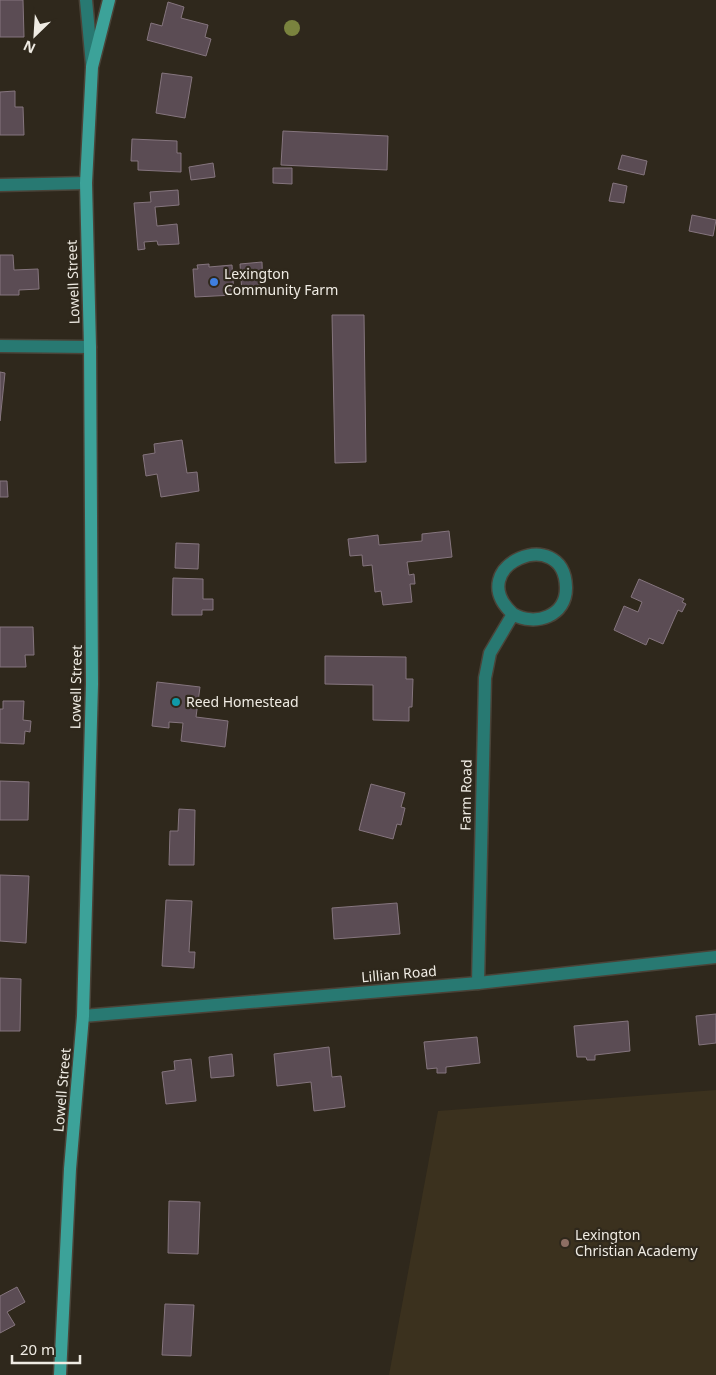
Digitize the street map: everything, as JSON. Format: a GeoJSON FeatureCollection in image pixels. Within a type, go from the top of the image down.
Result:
{"type":"FeatureCollection","features":[{"type":"Feature","properties":{"kind":"main road","name":"Lowell Street"},"geometry":{"type":"LineString","coordinates":[[60,1375],[70,1169],[83,1016],[92,684],[90,347],[86,183],[92,67],[110,0]]}},
{"type":"Feature","properties":{"kind":"street"},"geometry":{"type":"LineString","coordinates":[[86,0],[92,67]]}},
{"type":"Feature","properties":{"kind":"street"},"geometry":{"type":"LineString","coordinates":[[0,185],[86,183]]}},
{"type":"Feature","properties":{"kind":"street"},"geometry":{"type":"LineString","coordinates":[[0,346],[90,347]]}},
{"type":"Feature","properties":{"kind":"street"},"geometry":{"type":"LineString","coordinates":[[527,554],[541,555],[554,562],[562,572],[566,585],[564,598],[557,610],[546,618],[532,620],[513,614],[504,603],[499,590],[504,570],[514,560],[527,554]]}},
{"type":"Feature","properties":{"kind":"street","name":"Farm Road"},"geometry":{"type":"LineString","coordinates":[[478,983],[483,695],[490,653],[513,614]]}},
{"type":"Feature","properties":{"kind":"street","name":"Lillian Road"},"geometry":{"type":"LineString","coordinates":[[83,1016],[478,983],[716,957]]}},
{"type":"Feature","properties":{"kind":"shaded area","name":"Lexington Christian Academy"},"geometry":{"type":"Polygon","coordinates":[[[716,1090],[716,1375],[389,1375],[438,1111],[716,1090]]]}},
{"type":"Feature","properties":{"kind":"building"},"geometry":{"type":"Polygon","coordinates":[[[0,0],[23,0],[24,37],[0,37],[0,0]]]}},
{"type":"Feature","properties":{"kind":"building"},"geometry":{"type":"Polygon","coordinates":[[[168,2],[184,7],[181,18],[208,25],[205,37],[211,39],[206,56],[147,40],[151,23],[162,26],[168,2]]]}},
{"type":"Feature","properties":{"kind":"building"},"geometry":{"type":"Polygon","coordinates":[[[162,73],[192,77],[185,118],[156,113],[162,73]]]}},
{"type":"Feature","properties":{"kind":"building"},"geometry":{"type":"Polygon","coordinates":[[[15,91],[15,107],[23,107],[24,135],[0,135],[0,92],[15,91]]]}},
{"type":"Feature","properties":{"kind":"building"},"geometry":{"type":"Polygon","coordinates":[[[283,131],[388,136],[387,170],[281,165],[283,131]]]}},
{"type":"Feature","properties":{"kind":"building"},"geometry":{"type":"Polygon","coordinates":[[[132,139],[177,141],[177,153],[181,153],[181,172],[138,170],[138,161],[131,161],[132,139]]]}},
{"type":"Feature","properties":{"kind":"building"},"geometry":{"type":"Polygon","coordinates":[[[622,155],[647,161],[644,175],[618,169],[622,155]]]}},
{"type":"Feature","properties":{"kind":"building"},"geometry":{"type":"Polygon","coordinates":[[[213,163],[215,177],[191,180],[189,167],[213,163]]]}},
{"type":"Feature","properties":{"kind":"building"},"geometry":{"type":"Polygon","coordinates":[[[273,168],[292,168],[292,184],[273,183],[273,168]]]}},
{"type":"Feature","properties":{"kind":"building"},"geometry":{"type":"Polygon","coordinates":[[[613,183],[627,186],[624,203],[609,201],[613,183]]]}},
{"type":"Feature","properties":{"kind":"building"},"geometry":{"type":"Polygon","coordinates":[[[178,190],[179,205],[155,207],[157,226],[177,224],[179,244],[158,245],[157,241],[144,242],[145,249],[138,250],[134,203],[151,202],[150,192],[178,190]]]}},
{"type":"Feature","properties":{"kind":"building"},"geometry":{"type":"Polygon","coordinates":[[[692,215],[716,220],[713,236],[689,231],[692,215]]]}},
{"type":"Feature","properties":{"kind":"building"},"geometry":{"type":"Polygon","coordinates":[[[0,255],[13,255],[14,270],[38,269],[39,289],[19,290],[19,295],[0,295],[0,255]]]}},
{"type":"Feature","properties":{"kind":"building"},"geometry":{"type":"Polygon","coordinates":[[[262,262],[263,292],[242,293],[240,264],[262,262]]]}},
{"type":"Feature","properties":{"kind":"building","name":"Lexington Community Farm"},"geometry":{"type":"Polygon","coordinates":[[[209,264],[209,267],[232,265],[234,295],[195,297],[193,269],[198,269],[197,265],[209,264]]]}},
{"type":"Feature","properties":{"kind":"building"},"geometry":{"type":"Polygon","coordinates":[[[332,315],[364,315],[366,462],[335,463],[332,315]]]}},
{"type":"Feature","properties":{"kind":"building"},"geometry":{"type":"Polygon","coordinates":[[[0,372],[5,373],[0,421],[0,372]]]}},
{"type":"Feature","properties":{"kind":"building"},"geometry":{"type":"Polygon","coordinates":[[[182,440],[187,473],[197,472],[199,491],[161,497],[157,474],[146,476],[143,455],[155,453],[154,444],[182,440]]]}},
{"type":"Feature","properties":{"kind":"building"},"geometry":{"type":"Polygon","coordinates":[[[0,481],[7,481],[8,497],[0,497],[0,481]]]}},
{"type":"Feature","properties":{"kind":"building"},"geometry":{"type":"Polygon","coordinates":[[[449,531],[452,557],[407,562],[409,575],[414,574],[415,584],[410,584],[412,602],[383,605],[381,591],[375,592],[372,565],[363,566],[362,555],[350,556],[348,539],[378,535],[379,545],[422,541],[422,534],[449,531]]]}},
{"type":"Feature","properties":{"kind":"building"},"geometry":{"type":"Polygon","coordinates":[[[176,543],[199,544],[198,569],[175,568],[176,543]]]}},
{"type":"Feature","properties":{"kind":"building"},"geometry":{"type":"Polygon","coordinates":[[[173,578],[203,579],[203,599],[213,599],[213,610],[202,610],[202,615],[172,615],[173,578]]]}},
{"type":"Feature","properties":{"kind":"building"},"geometry":{"type":"Polygon","coordinates":[[[639,579],[684,599],[682,602],[686,604],[682,612],[678,610],[663,644],[649,638],[646,645],[614,630],[624,606],[638,612],[642,602],[631,597],[639,579]]]}},
{"type":"Feature","properties":{"kind":"building"},"geometry":{"type":"Polygon","coordinates":[[[0,627],[33,627],[34,655],[25,655],[26,667],[0,667],[0,627]]]}},
{"type":"Feature","properties":{"kind":"building"},"geometry":{"type":"Polygon","coordinates":[[[325,656],[406,657],[406,679],[413,679],[412,707],[409,707],[409,721],[373,720],[373,685],[325,684],[325,656]]]}},
{"type":"Feature","properties":{"kind":"building","name":"Reed Homestead"},"geometry":{"type":"Polygon","coordinates":[[[157,682],[200,687],[196,717],[228,721],[225,747],[181,741],[183,723],[169,722],[169,728],[152,726],[157,682]]]}},
{"type":"Feature","properties":{"kind":"building"},"geometry":{"type":"Polygon","coordinates":[[[3,701],[24,701],[23,720],[31,721],[30,732],[25,731],[24,744],[0,743],[0,709],[3,709],[3,701]]]}},
{"type":"Feature","properties":{"kind":"building"},"geometry":{"type":"Polygon","coordinates":[[[0,781],[29,782],[28,820],[0,820],[0,781]]]}},
{"type":"Feature","properties":{"kind":"building"},"geometry":{"type":"Polygon","coordinates":[[[371,784],[405,793],[401,807],[405,808],[401,825],[397,824],[393,839],[359,830],[371,784]]]}},
{"type":"Feature","properties":{"kind":"building"},"geometry":{"type":"Polygon","coordinates":[[[179,809],[195,810],[194,865],[169,865],[170,831],[178,831],[179,809]]]}},
{"type":"Feature","properties":{"kind":"building"},"geometry":{"type":"Polygon","coordinates":[[[0,875],[29,876],[26,943],[0,941],[0,875]]]}},
{"type":"Feature","properties":{"kind":"building"},"geometry":{"type":"Polygon","coordinates":[[[166,900],[192,901],[189,952],[195,952],[194,968],[162,966],[166,900]]]}},
{"type":"Feature","properties":{"kind":"building"},"geometry":{"type":"Polygon","coordinates":[[[397,903],[400,934],[334,939],[332,908],[397,903]]]}},
{"type":"Feature","properties":{"kind":"building"},"geometry":{"type":"Polygon","coordinates":[[[0,978],[21,979],[20,1031],[0,1031],[0,978]]]}},
{"type":"Feature","properties":{"kind":"building"},"geometry":{"type":"Polygon","coordinates":[[[716,1014],[716,1043],[699,1045],[696,1016],[716,1014]]]}},
{"type":"Feature","properties":{"kind":"building"},"geometry":{"type":"Polygon","coordinates":[[[628,1021],[630,1051],[595,1055],[595,1060],[577,1057],[574,1026],[628,1021]]]}},
{"type":"Feature","properties":{"kind":"building"},"geometry":{"type":"Polygon","coordinates":[[[477,1037],[480,1063],[446,1067],[446,1073],[437,1073],[437,1068],[427,1069],[424,1042],[477,1037]]]}},
{"type":"Feature","properties":{"kind":"building"},"geometry":{"type":"Polygon","coordinates":[[[329,1047],[332,1077],[341,1076],[345,1107],[314,1111],[311,1082],[277,1086],[274,1054],[329,1047]]]}},
{"type":"Feature","properties":{"kind":"building"},"geometry":{"type":"Polygon","coordinates":[[[232,1054],[234,1076],[211,1078],[209,1057],[232,1054]]]}},
{"type":"Feature","properties":{"kind":"building"},"geometry":{"type":"Polygon","coordinates":[[[191,1059],[196,1101],[166,1104],[162,1072],[175,1070],[174,1061],[191,1059]]]}},
{"type":"Feature","properties":{"kind":"building"},"geometry":{"type":"Polygon","coordinates":[[[169,1201],[200,1202],[198,1254],[168,1253],[169,1201]]]}},
{"type":"Feature","properties":{"kind":"building"},"geometry":{"type":"Polygon","coordinates":[[[17,1287],[25,1302],[7,1312],[15,1325],[0,1333],[0,1296],[17,1287]]]}},
{"type":"Feature","properties":{"kind":"building"},"geometry":{"type":"Polygon","coordinates":[[[165,1304],[194,1305],[191,1356],[162,1355],[165,1304]]]}},
{"type":"Feature","properties":{"kind":"place","name":"Lexington Community Farm"},"geometry":{"type":"Point","coordinates":[214,282]}},
{"type":"Feature","properties":{"kind":"place","name":"Reed Homestead"},"geometry":{"type":"Point","coordinates":[176,702]}},
{"type":"Feature","properties":{"kind":"place","name":"Lexington Christian Academy"},"geometry":{"type":"Point","coordinates":[565,1243]}}]}
